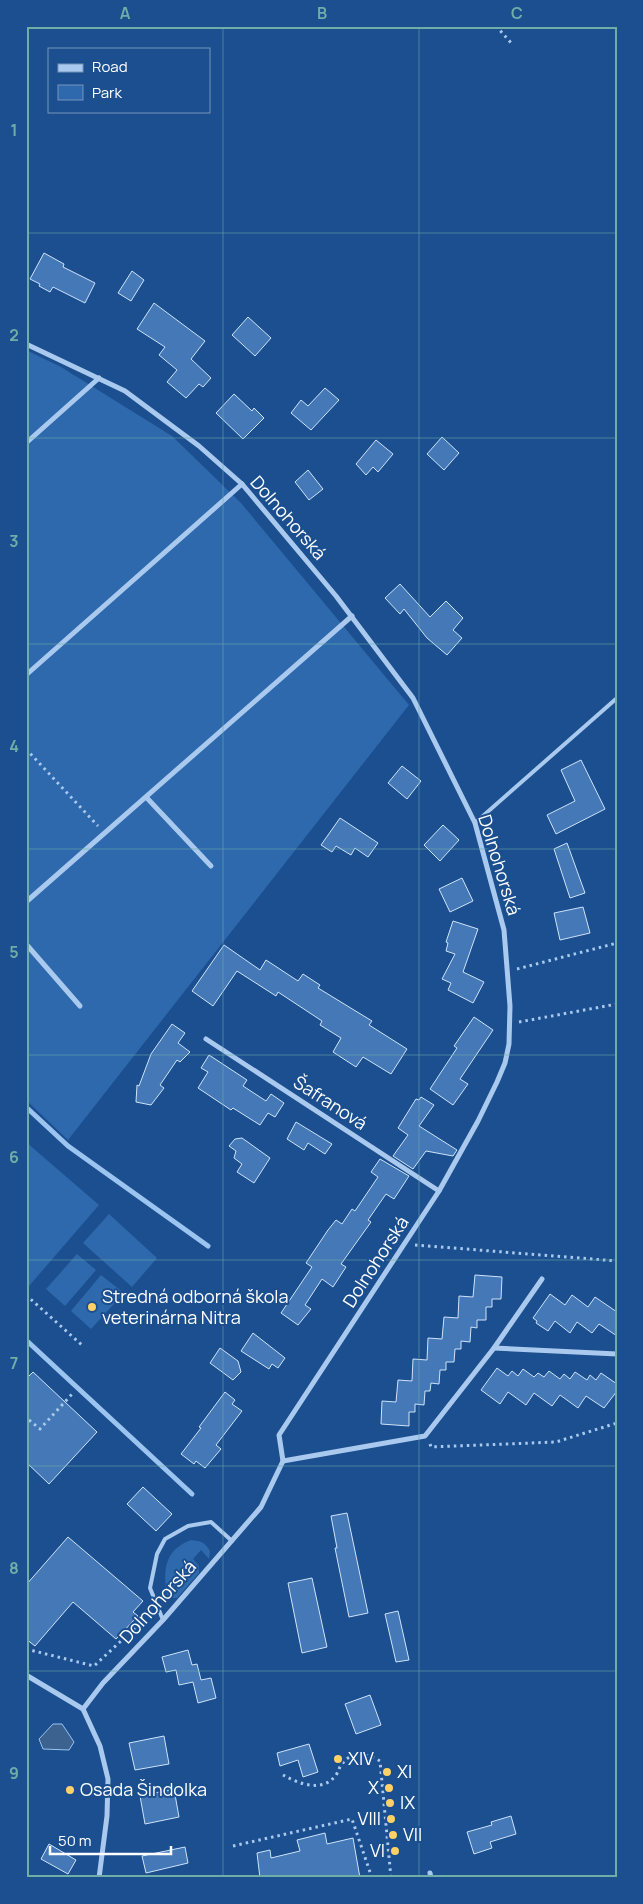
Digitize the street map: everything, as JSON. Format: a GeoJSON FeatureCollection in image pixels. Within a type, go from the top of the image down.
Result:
{"type":"FeatureCollection","features":[{"type":"Feature","properties":{"kind":"street","name":"Dolnohorská"},"geometry":{"type":"LineString","coordinates":[[26,344],[125,391],[198,446],[242,484],[352,616],[413,698],[475,823],[504,930],[510,1024],[509,1044],[504,1063],[478,1121],[439,1191],[279,1435],[283,1461],[261,1507],[163,1620],[102,1683],[83,1709]]}},
{"type":"Feature","properties":{"kind":"street"},"geometry":{"type":"LineString","coordinates":[[26,443],[99,378]]}},
{"type":"Feature","properties":{"kind":"street"},"geometry":{"type":"LineString","coordinates":[[26,675],[242,484]]}},
{"type":"Feature","properties":{"kind":"street"},"geometry":{"type":"LineString","coordinates":[[26,902],[352,616]]}},
{"type":"Feature","properties":{"kind":"street"},"geometry":{"type":"LineString","coordinates":[[146,797],[211,866]]}},
{"type":"Feature","properties":{"kind":"street"},"geometry":{"type":"LineString","coordinates":[[26,944],[80,1006]]}},
{"type":"Feature","properties":{"kind":"street","name":"Šafranová"},"geometry":{"type":"LineString","coordinates":[[206,1039],[439,1191]]}},
{"type":"Feature","properties":{"kind":"street"},"geometry":{"type":"LineString","coordinates":[[283,1461],[425,1436],[494,1348],[542,1279]]}},
{"type":"Feature","properties":{"kind":"street"},"geometry":{"type":"LineString","coordinates":[[494,1348],[617,1354]]}},
{"type":"Feature","properties":{"kind":"street"},"geometry":{"type":"LineString","coordinates":[[26,1675],[83,1709],[100,1746],[108,1779],[107,1816],[99,1878]]}},
{"type":"Feature","properties":{"kind":"lane"},"geometry":{"type":"LineString","coordinates":[[475,823],[617,698]]}},
{"type":"Feature","properties":{"kind":"lane"},"geometry":{"type":"LineString","coordinates":[[163,1620],[150,1588],[157,1554],[165,1539],[188,1526],[211,1522],[232,1541]]}},
{"type":"Feature","properties":{"kind":"path"},"geometry":{"type":"LineString","coordinates":[[496,26],[513,45]]}},
{"type":"Feature","properties":{"kind":"path"},"geometry":{"type":"LineString","coordinates":[[26,749],[105,833]]}},
{"type":"Feature","properties":{"kind":"path"},"geometry":{"type":"LineString","coordinates":[[507,970],[617,943]]}},
{"type":"Feature","properties":{"kind":"path"},"geometry":{"type":"LineString","coordinates":[[522,1021],[617,1004]]}},
{"type":"Feature","properties":{"kind":"path"},"geometry":{"type":"LineString","coordinates":[[404,1244],[617,1260]]}},
{"type":"Feature","properties":{"kind":"path"},"geometry":{"type":"LineString","coordinates":[[26,1295],[83,1346]]}},
{"type":"Feature","properties":{"kind":"path"},"geometry":{"type":"LineString","coordinates":[[30,1420],[40,1429],[73,1393]]}},
{"type":"Feature","properties":{"kind":"path"},"geometry":{"type":"LineString","coordinates":[[425,1436],[431,1447],[556,1442],[617,1423]]}},
{"type":"Feature","properties":{"kind":"path"},"geometry":{"type":"LineString","coordinates":[[94,1666],[149,1615],[150,1588]]}},
{"type":"Feature","properties":{"kind":"path"},"geometry":{"type":"LineString","coordinates":[[26,1649],[94,1666],[97,1670]]}},
{"type":"Feature","properties":{"kind":"path"},"geometry":{"type":"LineString","coordinates":[[283,1775],[298,1784],[310,1786],[326,1784],[336,1776],[342,1762],[357,1754],[369,1754],[380,1762],[391,1878]]}},
{"type":"Feature","properties":{"kind":"path"},"geometry":{"type":"LineString","coordinates":[[233,1846],[352,1819],[372,1878]]}},
{"type":"Feature","properties":{"kind":"green space"},"geometry":{"type":"Polygon","coordinates":[[[26,350],[61,367],[172,436],[241,503],[409,705],[68,1140],[26,1100],[26,350]]]}},
{"type":"Feature","properties":{"kind":"green space"},"geometry":{"type":"Polygon","coordinates":[[[26,1142],[99,1205],[29,1286],[26,1283],[26,1142]]]}},
{"type":"Feature","properties":{"kind":"green space"},"geometry":{"type":"Polygon","coordinates":[[[109,1214],[157,1258],[132,1287],[83,1243],[109,1214]]]}},
{"type":"Feature","properties":{"kind":"green space"},"geometry":{"type":"Polygon","coordinates":[[[77,1254],[96,1270],[65,1306],[46,1289],[77,1254]]]}},
{"type":"Feature","properties":{"kind":"green space"},"geometry":{"type":"Polygon","coordinates":[[[101,1275],[124,1293],[91,1329],[71,1311],[101,1275]]]}},
{"type":"Feature","properties":{"kind":"green space"},"geometry":{"type":"Polygon","coordinates":[[[191,1540],[206,1546],[210,1551],[209,1559],[201,1550],[193,1559],[199,1566],[199,1573],[177,1598],[173,1598],[167,1595],[165,1577],[167,1562],[175,1549],[191,1540]]]}},
{"type":"Feature","properties":{"kind":"shaded area"},"geometry":{"type":"Polygon","coordinates":[[[53,1724],[62,1724],[74,1742],[69,1750],[43,1749],[39,1739],[53,1724]]]}},
{"type":"Feature","properties":{"kind":"building"},"geometry":{"type":"Polygon","coordinates":[[[44,253],[64,264],[63,267],[95,283],[85,303],[53,287],[50,292],[30,279],[44,253]]]}},
{"type":"Feature","properties":{"kind":"building"},"geometry":{"type":"Polygon","coordinates":[[[132,271],[144,280],[131,301],[118,293],[132,271]]]}},
{"type":"Feature","properties":{"kind":"building"},"geometry":{"type":"Polygon","coordinates":[[[154,303],[205,341],[191,359],[211,378],[203,387],[199,384],[186,398],[167,382],[177,370],[159,355],[165,347],[137,329],[154,303]]]}},
{"type":"Feature","properties":{"kind":"building"},"geometry":{"type":"Polygon","coordinates":[[[248,317],[271,338],[255,356],[232,335],[248,317]]]}},
{"type":"Feature","properties":{"kind":"building"},"geometry":{"type":"Polygon","coordinates":[[[325,388],[339,400],[311,430],[291,413],[301,400],[308,406],[325,388]]]}},
{"type":"Feature","properties":{"kind":"building"},"geometry":{"type":"Polygon","coordinates":[[[234,394],[252,411],[254,408],[264,418],[243,439],[216,413],[234,394]]]}},
{"type":"Feature","properties":{"kind":"building"},"geometry":{"type":"Polygon","coordinates":[[[442,437],[459,453],[444,470],[427,454],[442,437]]]}},
{"type":"Feature","properties":{"kind":"building"},"geometry":{"type":"Polygon","coordinates":[[[376,440],[393,454],[378,472],[373,467],[366,475],[356,464],[376,440]]]}},
{"type":"Feature","properties":{"kind":"building"},"geometry":{"type":"Polygon","coordinates":[[[308,470],[323,489],[309,500],[295,482],[308,470]]]}},
{"type":"Feature","properties":{"kind":"building"},"geometry":{"type":"Polygon","coordinates":[[[400,584],[430,617],[446,601],[463,618],[453,630],[462,638],[447,655],[427,638],[404,609],[400,614],[385,598],[400,584]]]}},
{"type":"Feature","properties":{"kind":"building"},"geometry":{"type":"Polygon","coordinates":[[[581,760],[605,809],[556,834],[547,815],[575,801],[561,770],[581,760]]]}},
{"type":"Feature","properties":{"kind":"building"},"geometry":{"type":"Polygon","coordinates":[[[402,766],[421,781],[407,799],[388,783],[402,766]]]}},
{"type":"Feature","properties":{"kind":"building"},"geometry":{"type":"Polygon","coordinates":[[[340,818],[378,843],[368,857],[355,848],[351,855],[336,846],[332,852],[321,845],[340,818]]]}},
{"type":"Feature","properties":{"kind":"building"},"geometry":{"type":"Polygon","coordinates":[[[443,825],[459,840],[440,861],[424,845],[443,825]]]}},
{"type":"Feature","properties":{"kind":"building"},"geometry":{"type":"Polygon","coordinates":[[[567,843],[585,893],[570,898],[554,849],[567,843]]]}},
{"type":"Feature","properties":{"kind":"building"},"geometry":{"type":"Polygon","coordinates":[[[462,878],[473,901],[450,912],[439,889],[462,878]]]}},
{"type":"Feature","properties":{"kind":"building"},"geometry":{"type":"Polygon","coordinates":[[[583,907],[590,933],[560,940],[554,913],[583,907]]]}},
{"type":"Feature","properties":{"kind":"building"},"geometry":{"type":"Polygon","coordinates":[[[453,921],[478,929],[463,972],[484,982],[473,1003],[448,990],[451,983],[442,979],[455,954],[446,951],[448,943],[446,942],[453,921]]]}},
{"type":"Feature","properties":{"kind":"building"},"geometry":{"type":"Polygon","coordinates":[[[224,945],[260,970],[266,960],[298,981],[303,974],[320,985],[318,988],[372,1021],[369,1025],[407,1049],[391,1074],[363,1057],[356,1067],[333,1052],[341,1038],[320,1025],[322,1021],[278,992],[276,996],[237,971],[213,1006],[192,991],[224,945]]]}},
{"type":"Feature","properties":{"kind":"building"},"geometry":{"type":"Polygon","coordinates":[[[474,1017],[493,1030],[460,1079],[468,1084],[453,1105],[430,1089],[457,1048],[454,1046],[474,1017]]]}},
{"type":"Feature","properties":{"kind":"building"},"geometry":{"type":"Polygon","coordinates":[[[172,1024],[185,1033],[178,1043],[190,1052],[180,1062],[177,1060],[160,1085],[164,1088],[151,1105],[136,1102],[137,1085],[139,1086],[151,1054],[172,1024]]]}},
{"type":"Feature","properties":{"kind":"building"},"geometry":{"type":"Polygon","coordinates":[[[209,1055],[247,1080],[243,1086],[266,1101],[271,1094],[284,1103],[275,1117],[268,1113],[260,1125],[233,1108],[231,1110],[198,1088],[208,1072],[201,1068],[209,1055]]]}},
{"type":"Feature","properties":{"kind":"building"},"geometry":{"type":"Polygon","coordinates":[[[421,1097],[434,1105],[419,1126],[457,1150],[453,1156],[426,1151],[413,1169],[393,1156],[408,1135],[398,1128],[416,1099],[419,1100],[421,1097]]]}},
{"type":"Feature","properties":{"kind":"building"},"geometry":{"type":"Polygon","coordinates":[[[296,1122],[332,1144],[325,1154],[308,1143],[304,1150],[287,1139],[296,1122]]]}},
{"type":"Feature","properties":{"kind":"building"},"geometry":{"type":"Polygon","coordinates":[[[242,1138],[270,1158],[254,1183],[237,1172],[242,1164],[234,1158],[236,1151],[229,1146],[235,1139],[242,1138]]]}},
{"type":"Feature","properties":{"kind":"building"},"geometry":{"type":"Polygon","coordinates":[[[380,1159],[409,1176],[394,1199],[386,1194],[368,1220],[371,1222],[341,1264],[346,1267],[333,1287],[322,1279],[305,1305],[311,1309],[298,1325],[281,1313],[312,1267],[306,1263],[328,1230],[336,1220],[342,1224],[352,1209],[355,1211],[378,1177],[371,1172],[380,1159]]]}},
{"type":"Feature","properties":{"kind":"building"},"geometry":{"type":"Polygon","coordinates":[[[475,1275],[502,1277],[501,1299],[492,1299],[492,1307],[486,1307],[486,1320],[477,1320],[477,1328],[471,1327],[470,1342],[461,1341],[461,1349],[455,1349],[454,1362],[446,1362],[446,1370],[440,1370],[439,1384],[431,1383],[430,1391],[425,1391],[424,1405],[415,1404],[415,1412],[409,1412],[409,1426],[381,1424],[382,1401],[396,1402],[398,1380],[412,1381],[413,1359],[427,1360],[428,1338],[442,1339],[444,1317],[458,1318],[459,1296],[473,1297],[475,1275]]]}},
{"type":"Feature","properties":{"kind":"building"},"geometry":{"type":"Polygon","coordinates":[[[550,1294],[565,1305],[572,1295],[588,1307],[595,1297],[617,1312],[617,1336],[599,1324],[592,1333],[577,1322],[570,1333],[555,1321],[548,1331],[536,1323],[537,1321],[533,1318],[550,1294]]]}},
{"type":"Feature","properties":{"kind":"building"},"geometry":{"type":"Polygon","coordinates":[[[253,1333],[285,1358],[278,1368],[272,1364],[269,1369],[241,1351],[253,1333]]]}},
{"type":"Feature","properties":{"kind":"building"},"geometry":{"type":"Polygon","coordinates":[[[220,1348],[238,1361],[241,1372],[233,1380],[210,1363],[220,1348]]]}},
{"type":"Feature","properties":{"kind":"building"},"geometry":{"type":"Polygon","coordinates":[[[497,1368],[508,1376],[512,1371],[518,1376],[523,1369],[534,1377],[538,1373],[544,1377],[549,1371],[560,1379],[564,1374],[570,1379],[575,1372],[587,1380],[590,1375],[596,1380],[601,1373],[617,1384],[617,1391],[604,1408],[586,1396],[578,1408],[560,1395],[552,1406],[534,1393],[526,1405],[508,1392],[500,1404],[481,1390],[497,1368]]]}},
{"type":"Feature","properties":{"kind":"building"},"geometry":{"type":"Polygon","coordinates":[[[33,1372],[97,1432],[49,1484],[26,1462],[26,1379],[33,1372]]]}},
{"type":"Feature","properties":{"kind":"building"},"geometry":{"type":"Polygon","coordinates":[[[225,1392],[235,1400],[232,1404],[242,1411],[216,1445],[221,1449],[205,1468],[196,1461],[194,1464],[181,1454],[225,1392]]]}},
{"type":"Feature","properties":{"kind":"building"},"geometry":{"type":"Polygon","coordinates":[[[143,1487],[172,1514],[156,1531],[127,1504],[143,1487]]]}},
{"type":"Feature","properties":{"kind":"building"},"geometry":{"type":"Polygon","coordinates":[[[347,1513],[368,1613],[349,1617],[335,1548],[337,1548],[331,1516],[347,1513]]]}},
{"type":"Feature","properties":{"kind":"building"},"geometry":{"type":"Polygon","coordinates":[[[68,1537],[143,1601],[133,1612],[138,1616],[116,1639],[73,1602],[35,1646],[26,1639],[26,1585],[68,1537]]]}},
{"type":"Feature","properties":{"kind":"building"},"geometry":{"type":"Polygon","coordinates":[[[312,1578],[327,1647],[302,1653],[288,1583],[312,1578]]]}},
{"type":"Feature","properties":{"kind":"building"},"geometry":{"type":"Polygon","coordinates":[[[398,1611],[409,1660],[396,1662],[385,1614],[398,1611]]]}},
{"type":"Feature","properties":{"kind":"building"},"geometry":{"type":"Polygon","coordinates":[[[188,1650],[192,1665],[197,1664],[201,1680],[211,1678],[216,1698],[198,1703],[193,1682],[179,1685],[176,1670],[166,1672],[162,1657],[188,1650]]]}},
{"type":"Feature","properties":{"kind":"building"},"geometry":{"type":"Polygon","coordinates":[[[370,1695],[381,1725],[356,1734],[345,1704],[370,1695]]]}},
{"type":"Feature","properties":{"kind":"building"},"geometry":{"type":"Polygon","coordinates":[[[164,1736],[169,1764],[135,1770],[129,1743],[164,1736]]]}},
{"type":"Feature","properties":{"kind":"building"},"geometry":{"type":"Polygon","coordinates":[[[309,1744],[318,1772],[303,1777],[298,1760],[280,1766],[277,1753],[309,1744]]]}},
{"type":"Feature","properties":{"kind":"building"},"geometry":{"type":"Polygon","coordinates":[[[174,1789],[179,1817],[145,1824],[140,1796],[174,1789]]]}},
{"type":"Feature","properties":{"kind":"building"},"geometry":{"type":"Polygon","coordinates":[[[511,1816],[516,1834],[490,1842],[492,1848],[474,1854],[467,1832],[492,1825],[491,1822],[511,1816]]]}},
{"type":"Feature","properties":{"kind":"building"},"geometry":{"type":"Polygon","coordinates":[[[325,1833],[327,1844],[353,1838],[360,1878],[260,1878],[257,1853],[270,1850],[271,1858],[300,1851],[297,1840],[325,1833]]]}},
{"type":"Feature","properties":{"kind":"building"},"geometry":{"type":"Polygon","coordinates":[[[49,1844],[76,1860],[68,1874],[41,1859],[49,1844]]]}},
{"type":"Feature","properties":{"kind":"building"},"geometry":{"type":"Polygon","coordinates":[[[185,1847],[188,1863],[146,1873],[142,1856],[185,1847]]]}},
{"type":"Feature","properties":{"kind":"waterway"},"geometry":{"type":"LineString","coordinates":[[26,1107],[68,1146],[208,1246]]}},
{"type":"Feature","properties":{"kind":"waterway"},"geometry":{"type":"LineString","coordinates":[[26,1340],[192,1494]]}},
{"type":"Feature","properties":{"kind":"place","name":"Stredná odborná škola veterinárna Nitra"},"geometry":{"type":"Point","coordinates":[92,1307]}},
{"type":"Feature","properties":{"kind":"place","name":"XIV"},"geometry":{"type":"Point","coordinates":[338,1759]}},
{"type":"Feature","properties":{"kind":"place","name":"XI"},"geometry":{"type":"Point","coordinates":[387,1772]}},
{"type":"Feature","properties":{"kind":"place","name":"X"},"geometry":{"type":"Point","coordinates":[389,1788]}},
{"type":"Feature","properties":{"kind":"place","name":"Osada Šindolka"},"geometry":{"type":"Point","coordinates":[70,1790]}},
{"type":"Feature","properties":{"kind":"place","name":"IX"},"geometry":{"type":"Point","coordinates":[390,1803]}},
{"type":"Feature","properties":{"kind":"place","name":"VIII"},"geometry":{"type":"Point","coordinates":[391,1819]}},
{"type":"Feature","properties":{"kind":"place","name":"VII"},"geometry":{"type":"Point","coordinates":[393,1835]}},
{"type":"Feature","properties":{"kind":"place","name":"VI"},"geometry":{"type":"Point","coordinates":[395,1851]}}]}
